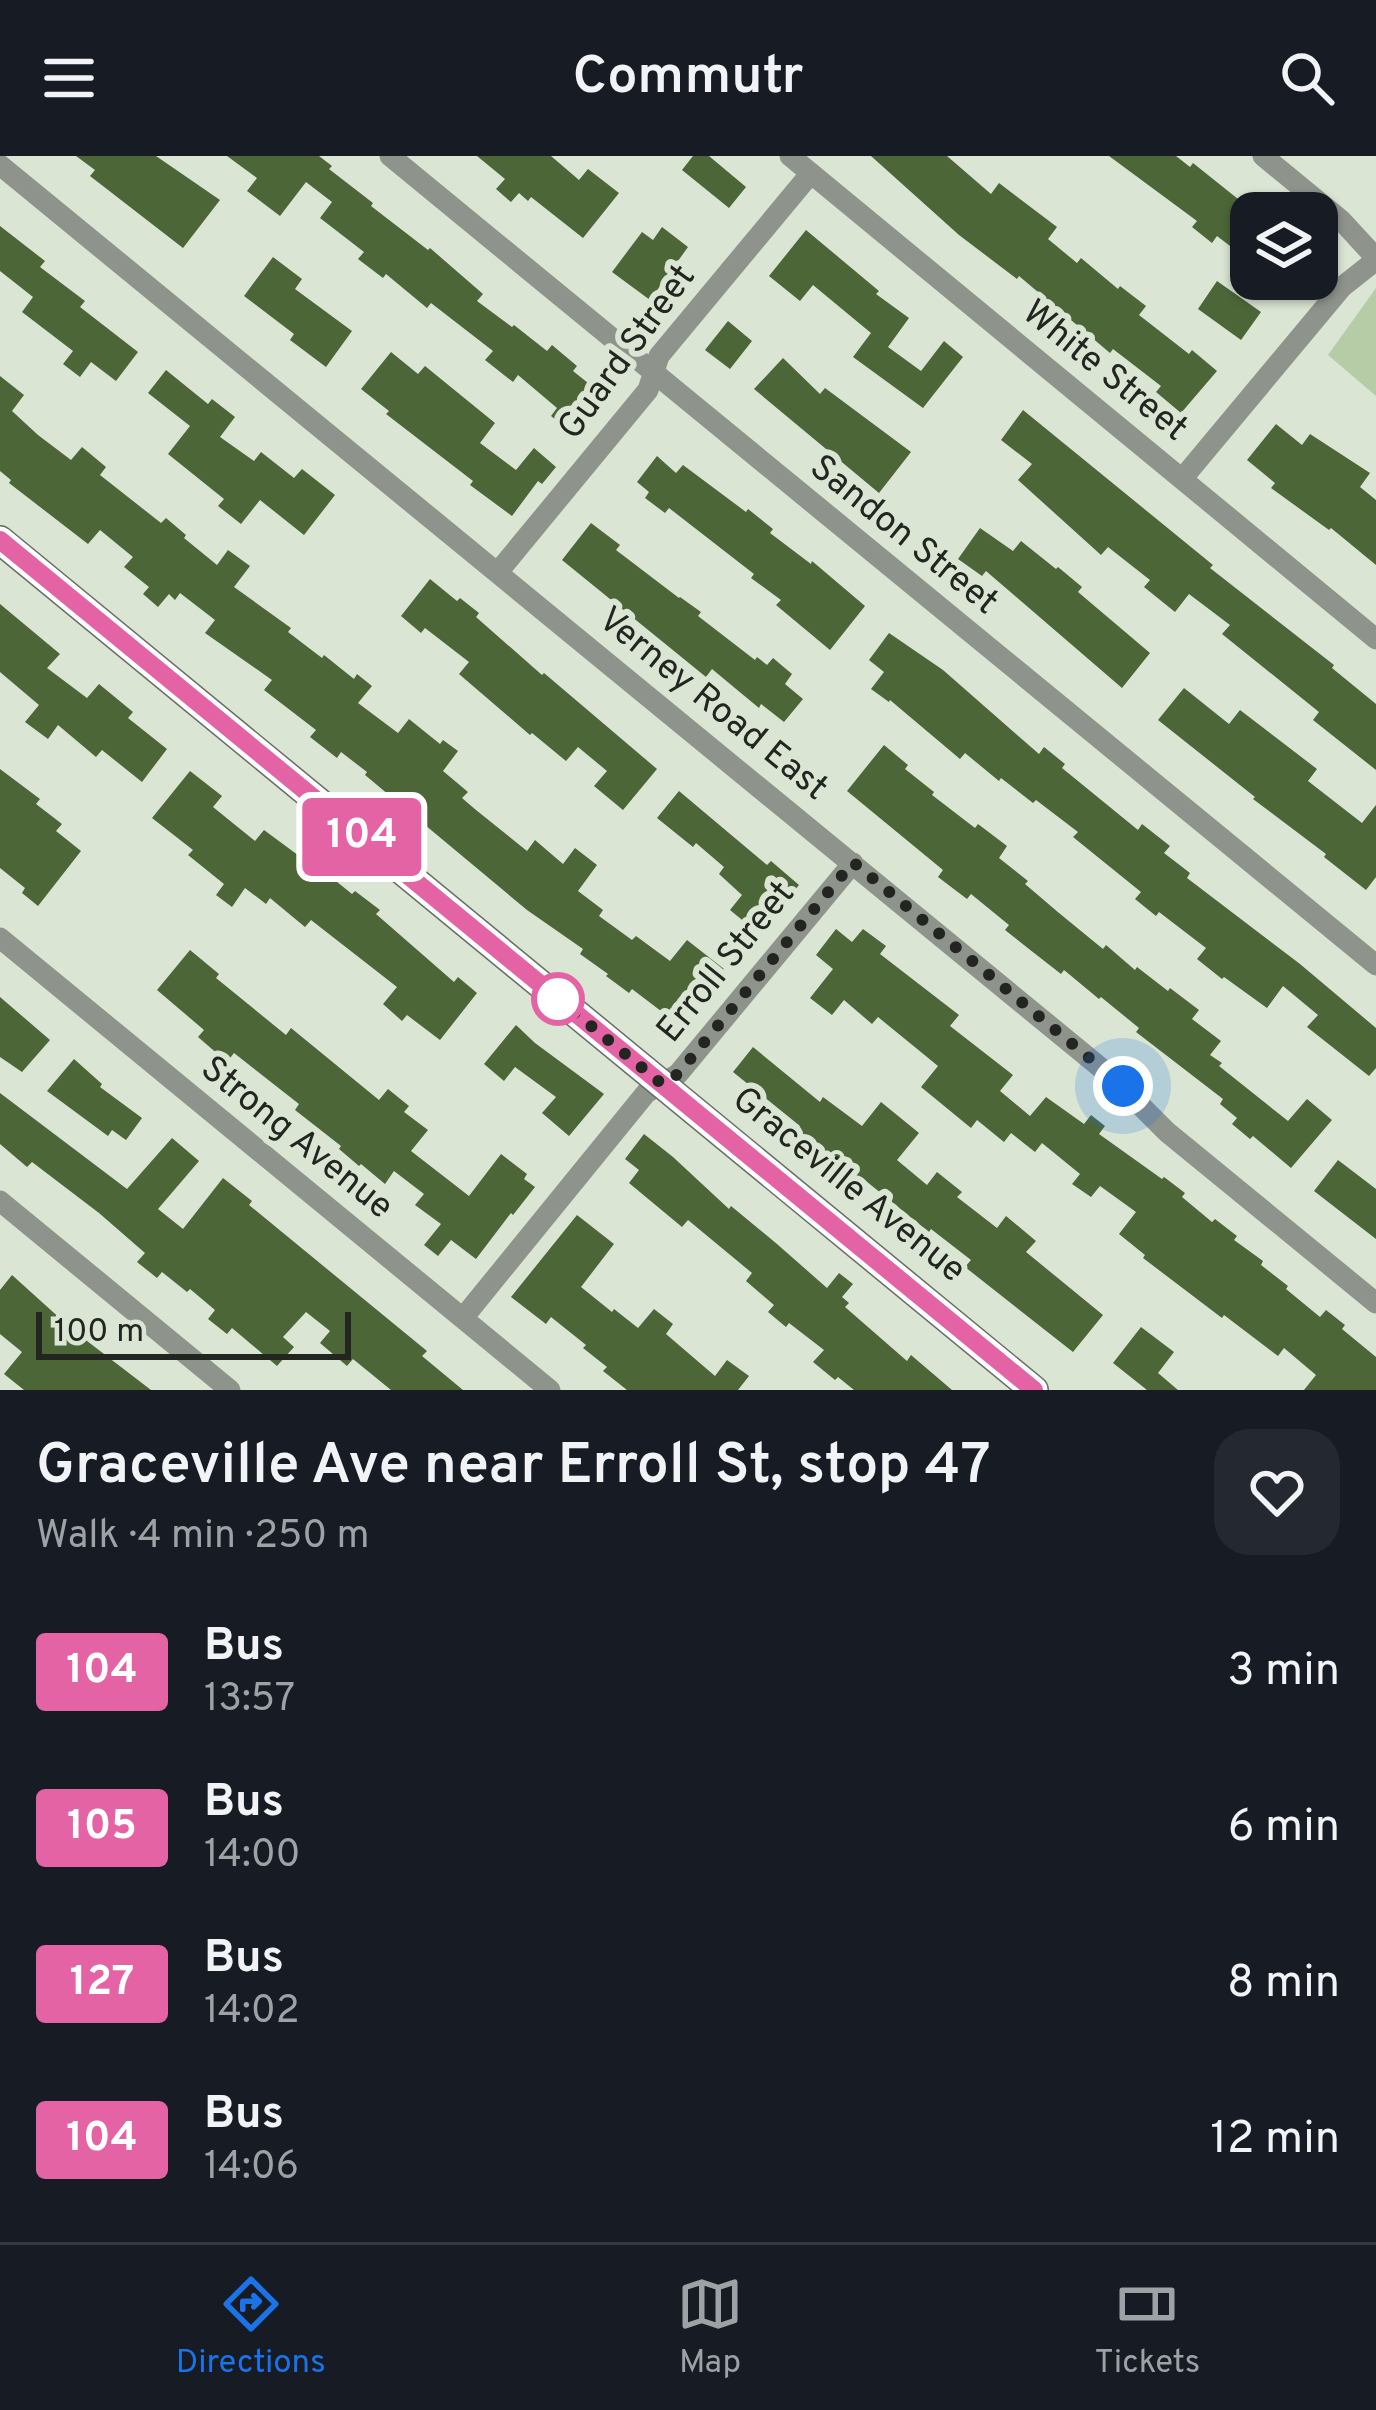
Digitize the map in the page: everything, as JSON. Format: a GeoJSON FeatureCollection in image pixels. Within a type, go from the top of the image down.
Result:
{"type":"FeatureCollection","features":[{"type":"Feature","properties":{"kind":"main road","name":"Graceville Avenue"},"geometry":{"type":"LineString","coordinates":[[0,540],[1034,1390]]}},
{"type":"Feature","properties":{"kind":"street","name":"Sandon Street"},"geometry":{"type":"LineString","coordinates":[[390,156],[1376,965]]}},
{"type":"Feature","properties":{"kind":"street","name":"White Street"},"geometry":{"type":"LineString","coordinates":[[790,156],[1376,639]]}},
{"type":"Feature","properties":{"kind":"street"},"geometry":{"type":"LineString","coordinates":[[1182,479],[1334,296],[1376,259],[1341,220],[1263,156]]}},
{"type":"Feature","properties":{"kind":"street","name":"Verney Road East"},"geometry":{"type":"LineString","coordinates":[[0,161],[1112,1076],[1167,1132],[1376,1303]]}},
{"type":"Feature","properties":{"kind":"street","name":"Guard Street"},"geometry":{"type":"LineString","coordinates":[[498,572],[648,390],[659,356],[811,173]]}},
{"type":"Feature","properties":{"kind":"street","name":"Erroll Street"},"geometry":{"type":"LineString","coordinates":[[463,1318],[646,1093],[678,1074],[853,862]]}},
{"type":"Feature","properties":{"kind":"street","name":"Strong Avenue"},"geometry":{"type":"LineString","coordinates":[[0,938],[550,1390]]}},
{"type":"Feature","properties":{"kind":"street"},"geometry":{"type":"LineString","coordinates":[[0,1201],[230,1390]]}},
{"type":"Feature","properties":{"kind":"green space"},"geometry":{"type":"Polygon","coordinates":[[[1376,288],[1376,396],[1328,355],[1376,288]]]}},
{"type":"Feature","properties":{"kind":"building"},"geometry":{"type":"Polygon","coordinates":[[[76,156],[156,156],[220,200],[183,248],[90,176],[95,170],[76,156]]]}},
{"type":"Feature","properties":{"kind":"building"},"geometry":{"type":"Polygon","coordinates":[[[227,156],[319,156],[371,206],[483,294],[477,301],[547,351],[552,345],[577,366],[573,371],[603,395],[572,433],[551,416],[557,408],[518,375],[513,382],[485,360],[493,351],[431,303],[427,308],[386,274],[383,278],[358,259],[364,252],[320,218],[332,202],[306,182],[280,216],[247,191],[257,178],[227,156]]]}},
{"type":"Feature","properties":{"kind":"building"},"geometry":{"type":"Polygon","coordinates":[[[477,156],[551,156],[579,180],[588,169],[619,193],[583,238],[531,197],[528,201],[519,193],[511,202],[496,189],[505,179],[477,156]]]}},
{"type":"Feature","properties":{"kind":"building"},"geometry":{"type":"Polygon","coordinates":[[[693,156],[709,156],[746,187],[729,208],[682,170],[693,156]]]}},
{"type":"Feature","properties":{"kind":"building"},"geometry":{"type":"Polygon","coordinates":[[[871,156],[947,156],[991,194],[999,183],[1057,227],[1048,239],[1146,306],[1139,315],[1217,371],[1181,413],[1156,392],[1161,386],[1113,349],[1110,353],[1019,276],[1017,279],[959,235],[871,156]]]}},
{"type":"Feature","properties":{"kind":"building"},"geometry":{"type":"Polygon","coordinates":[[[1109,156],[1176,156],[1190,167],[1193,163],[1230,193],[1230,246],[1217,236],[1212,243],[1192,227],[1197,221],[1109,156]]]}},
{"type":"Feature","properties":{"kind":"building"},"geometry":{"type":"Polygon","coordinates":[[[0,226],[45,261],[40,267],[85,301],[80,307],[138,352],[116,381],[91,362],[80,377],[63,364],[73,351],[22,312],[33,297],[0,271],[0,226]]]}},
{"type":"Feature","properties":{"kind":"building"},"geometry":{"type":"Polygon","coordinates":[[[662,227],[688,247],[650,300],[612,272],[642,232],[653,240],[662,227]]]}},
{"type":"Feature","properties":{"kind":"building"},"geometry":{"type":"Polygon","coordinates":[[[806,230],[909,318],[888,347],[921,371],[944,341],[963,357],[923,408],[853,357],[871,333],[813,285],[800,301],[769,276],[806,230]]]}},
{"type":"Feature","properties":{"kind":"building"},"geometry":{"type":"Polygon","coordinates":[[[273,257],[302,279],[295,289],[352,331],[326,367],[290,340],[294,334],[244,296],[273,257]]]}},
{"type":"Feature","properties":{"kind":"building"},"geometry":{"type":"Polygon","coordinates":[[[1217,281],[1230,290],[1230,300],[1244,300],[1261,312],[1241,340],[1198,309],[1217,281]]]}},
{"type":"Feature","properties":{"kind":"building"},"geometry":{"type":"Polygon","coordinates":[[[728,321],[752,341],[730,369],[705,350],[728,321]]]}},
{"type":"Feature","properties":{"kind":"building"},"geometry":{"type":"Polygon","coordinates":[[[391,352],[418,374],[425,366],[495,423],[480,443],[516,470],[534,448],[556,467],[542,484],[538,481],[512,516],[361,389],[391,352]]]}},
{"type":"Feature","properties":{"kind":"building"},"geometry":{"type":"Polygon","coordinates":[[[783,358],[820,394],[825,388],[911,452],[879,493],[754,389],[783,358]]]}},
{"type":"Feature","properties":{"kind":"building"},"geometry":{"type":"Polygon","coordinates":[[[166,370],[208,404],[212,399],[235,417],[220,437],[254,461],[261,452],[294,478],[302,469],[335,495],[304,535],[260,500],[241,524],[218,506],[224,499],[168,454],[190,426],[148,393],[166,370]]]}},
{"type":"Feature","properties":{"kind":"building"},"geometry":{"type":"Polygon","coordinates":[[[0,376],[24,395],[12,411],[38,435],[71,460],[82,447],[106,467],[100,475],[161,523],[166,518],[217,565],[228,550],[250,566],[234,587],[291,628],[288,632],[322,658],[372,686],[358,703],[398,733],[409,719],[440,744],[443,740],[458,751],[443,771],[468,792],[462,798],[476,810],[527,851],[535,840],[563,864],[575,848],[597,865],[578,891],[603,910],[599,916],[670,961],[687,940],[724,969],[682,1027],[632,989],[629,993],[606,976],[580,954],[583,949],[527,910],[367,772],[341,752],[337,758],[310,737],[316,730],[264,690],[272,680],[205,633],[215,620],[180,593],[175,600],[169,594],[158,607],[143,594],[149,587],[124,567],[133,557],[100,530],[88,544],[9,483],[0,471],[0,376]]]}},
{"type":"Feature","properties":{"kind":"building"},"geometry":{"type":"Polygon","coordinates":[[[1023,410],[1376,704],[1376,770],[1313,720],[1319,712],[1222,634],[1230,625],[1189,594],[1175,612],[1144,587],[1150,580],[1108,547],[1101,555],[1018,480],[1032,464],[1001,440],[1023,410]]]}},
{"type":"Feature","properties":{"kind":"building"},"geometry":{"type":"Polygon","coordinates":[[[1276,424],[1302,445],[1310,434],[1370,473],[1360,487],[1376,500],[1376,565],[1271,488],[1275,483],[1247,460],[1276,424]]]}},
{"type":"Feature","properties":{"kind":"building"},"geometry":{"type":"Polygon","coordinates":[[[657,456],[676,473],[683,465],[746,512],[748,509],[773,529],[770,533],[865,606],[830,650],[776,605],[781,600],[751,578],[754,574],[669,508],[665,513],[645,498],[649,492],[637,482],[657,456]]]}},
{"type":"Feature","properties":{"kind":"building"},"geometry":{"type":"Polygon","coordinates":[[[591,523],[620,545],[616,550],[701,612],[698,616],[755,660],[767,665],[773,658],[792,674],[785,684],[803,699],[784,722],[712,669],[706,677],[562,560],[591,523]]]}},
{"type":"Feature","properties":{"kind":"building"},"geometry":{"type":"Polygon","coordinates":[[[980,528],[1013,551],[1021,541],[1058,567],[1082,587],[1078,592],[1150,653],[1122,688],[986,571],[982,576],[958,559],[980,528]]]}},
{"type":"Feature","properties":{"kind":"building"},"geometry":{"type":"Polygon","coordinates":[[[430,579],[479,613],[476,617],[542,675],[657,769],[623,810],[594,786],[607,771],[578,747],[566,761],[530,735],[459,674],[469,662],[401,616],[430,579]]]}},
{"type":"Feature","properties":{"kind":"building"},"geometry":{"type":"Polygon","coordinates":[[[0,604],[60,654],[47,668],[87,698],[99,684],[133,712],[128,718],[167,749],[142,782],[102,750],[96,757],[58,725],[48,739],[25,722],[39,705],[0,672],[0,604]]]}},
{"type":"Feature","properties":{"kind":"building"},"geometry":{"type":"Polygon","coordinates":[[[889,633],[943,670],[1039,754],[1044,747],[1065,764],[1062,768],[1138,830],[1142,824],[1170,846],[1164,853],[1190,873],[1187,878],[1376,1028],[1376,1068],[1369,1076],[1307,1027],[1318,1015],[1283,986],[1267,1008],[1222,979],[1197,959],[1206,948],[1135,899],[1141,892],[1073,837],[1078,832],[965,753],[960,759],[871,689],[884,672],[869,660],[889,633]]]}},
{"type":"Feature","properties":{"kind":"building"},"geometry":{"type":"Polygon","coordinates":[[[1184,688],[1229,724],[1240,710],[1317,769],[1308,781],[1362,823],[1376,805],[1376,877],[1366,890],[1158,720],[1184,688]]]}},
{"type":"Feature","properties":{"kind":"building"},"geometry":{"type":"Polygon","coordinates":[[[884,745],[932,795],[1007,846],[999,858],[1059,913],[1103,949],[1106,945],[1135,970],[1137,967],[1199,1010],[1192,1019],[1221,1041],[1210,1055],[1222,1063],[1219,1066],[1288,1121],[1307,1099],[1332,1120],[1291,1168],[1232,1124],[1237,1118],[1220,1104],[1223,1099],[1136,1032],[1139,1028],[1101,997],[1064,970],[1061,974],[1005,930],[1009,925],[971,894],[967,899],[938,877],[943,870],[847,791],[884,745]]]}},
{"type":"Feature","properties":{"kind":"building"},"geometry":{"type":"Polygon","coordinates":[[[0,769],[40,799],[36,804],[62,824],[56,831],[81,851],[38,906],[0,868],[0,769]]]}},
{"type":"Feature","properties":{"kind":"building"},"geometry":{"type":"Polygon","coordinates":[[[190,771],[222,796],[213,807],[255,841],[264,830],[352,894],[355,891],[454,982],[458,977],[477,993],[440,1040],[407,1015],[402,1021],[383,1004],[397,987],[311,920],[305,927],[270,898],[266,904],[245,888],[232,907],[216,895],[224,884],[188,855],[193,850],[152,818],[190,771]]]}},
{"type":"Feature","properties":{"kind":"building"},"geometry":{"type":"Polygon","coordinates":[[[679,791],[767,865],[771,861],[799,885],[758,933],[730,910],[742,895],[719,874],[724,867],[657,818],[679,791]]]}},
{"type":"Feature","properties":{"kind":"building"},"geometry":{"type":"Polygon","coordinates":[[[836,929],[852,942],[863,929],[886,946],[880,954],[959,1015],[950,1026],[1013,1075],[1000,1091],[1030,1116],[1046,1097],[1084,1124],[1091,1115],[1105,1126],[1099,1134],[1164,1177],[1212,1222],[1215,1219],[1237,1236],[1234,1240],[1263,1261],[1261,1265],[1286,1289],[1320,1317],[1326,1310],[1345,1325],[1342,1329],[1376,1357],[1376,1390],[1304,1390],[1316,1375],[1284,1348],[1278,1356],[1224,1315],[1222,1318],[1119,1234],[1136,1212],[1100,1186],[1091,1197],[1072,1184],[1080,1174],[1042,1143],[1035,1152],[1011,1133],[1004,1142],[977,1120],[971,1128],[921,1087],[938,1066],[878,1017],[872,1024],[844,1000],[832,1015],[810,998],[833,969],[816,955],[836,929]]]}},
{"type":"Feature","properties":{"kind":"building"},"geometry":{"type":"Polygon","coordinates":[[[190,950],[219,974],[216,978],[286,1035],[291,1028],[379,1100],[388,1089],[409,1106],[404,1112],[428,1130],[411,1151],[469,1196],[501,1154],[527,1174],[524,1179],[535,1187],[476,1259],[451,1240],[438,1256],[424,1245],[441,1224],[415,1205],[424,1194],[394,1171],[385,1184],[359,1166],[295,1110],[299,1104],[234,1053],[227,1062],[198,1037],[204,1030],[157,990],[190,950]]]}},
{"type":"Feature","properties":{"kind":"building"},"geometry":{"type":"Polygon","coordinates":[[[0,997],[50,1040],[22,1072],[0,1057],[0,997]]]}},
{"type":"Feature","properties":{"kind":"building"},"geometry":{"type":"Polygon","coordinates":[[[516,1025],[604,1094],[569,1136],[542,1113],[556,1097],[515,1067],[504,1081],[484,1064],[516,1025]]]}},
{"type":"Feature","properties":{"kind":"building"},"geometry":{"type":"Polygon","coordinates":[[[753,1047],[820,1102],[823,1097],[862,1126],[881,1102],[919,1133],[897,1160],[927,1185],[937,1172],[962,1192],[957,1197],[997,1228],[1006,1216],[1036,1241],[1026,1252],[1103,1315],[1073,1352],[965,1267],[971,1260],[816,1149],[797,1131],[800,1126],[733,1072],[753,1047]]]}},
{"type":"Feature","properties":{"kind":"building"},"geometry":{"type":"Polygon","coordinates":[[[74,1059],[100,1087],[142,1118],[126,1140],[112,1130],[108,1136],[47,1091],[74,1059]]]}},
{"type":"Feature","properties":{"kind":"building"},"geometry":{"type":"Polygon","coordinates":[[[0,1093],[127,1189],[172,1138],[199,1161],[158,1209],[183,1229],[223,1178],[252,1201],[249,1205],[427,1351],[422,1356],[463,1390],[391,1390],[353,1359],[347,1366],[320,1343],[330,1331],[306,1312],[283,1337],[294,1347],[277,1366],[232,1328],[227,1334],[208,1319],[215,1310],[190,1289],[187,1292],[162,1272],[157,1278],[137,1262],[145,1253],[99,1213],[0,1144],[0,1093]]]}},
{"type":"Feature","properties":{"kind":"building"},"geometry":{"type":"Polygon","coordinates":[[[644,1134],[827,1288],[839,1273],[853,1284],[842,1297],[849,1303],[845,1307],[907,1361],[911,1355],[952,1390],[854,1390],[813,1362],[824,1350],[768,1312],[774,1305],[746,1281],[752,1273],[688,1220],[682,1227],[629,1183],[639,1170],[625,1159],[644,1134]]]}},
{"type":"Feature","properties":{"kind":"building"},"geometry":{"type":"Polygon","coordinates":[[[1338,1160],[1376,1189],[1376,1239],[1314,1191],[1338,1160]]]}},
{"type":"Feature","properties":{"kind":"building"},"geometry":{"type":"Polygon","coordinates":[[[577,1215],[614,1244],[581,1287],[638,1328],[654,1309],[673,1324],[666,1334],[715,1376],[727,1360],[749,1376],[738,1390],[627,1390],[603,1371],[607,1367],[583,1348],[586,1345],[551,1317],[546,1324],[511,1297],[577,1215]]]}},
{"type":"Feature","properties":{"kind":"building"},"geometry":{"type":"Polygon","coordinates":[[[12,1275],[74,1331],[151,1390],[24,1390],[4,1374],[22,1352],[0,1334],[0,1290],[12,1275]]]}},
{"type":"Feature","properties":{"kind":"building"},"geometry":{"type":"Polygon","coordinates":[[[1141,1327],[1174,1352],[1158,1373],[1178,1390],[1147,1390],[1113,1363],[1141,1327]]]}},
{"type":"Feature","properties":{"kind":"bus line","name":"104"},"geometry":{"type":"LineString","coordinates":[[0,540],[1034,1390]]}},
{"type":"Feature","properties":{"kind":"route"},"geometry":{"type":"LineString","coordinates":[[558,999],[662,1084],[678,1074],[853,862],[1123,1086]]}}]}
